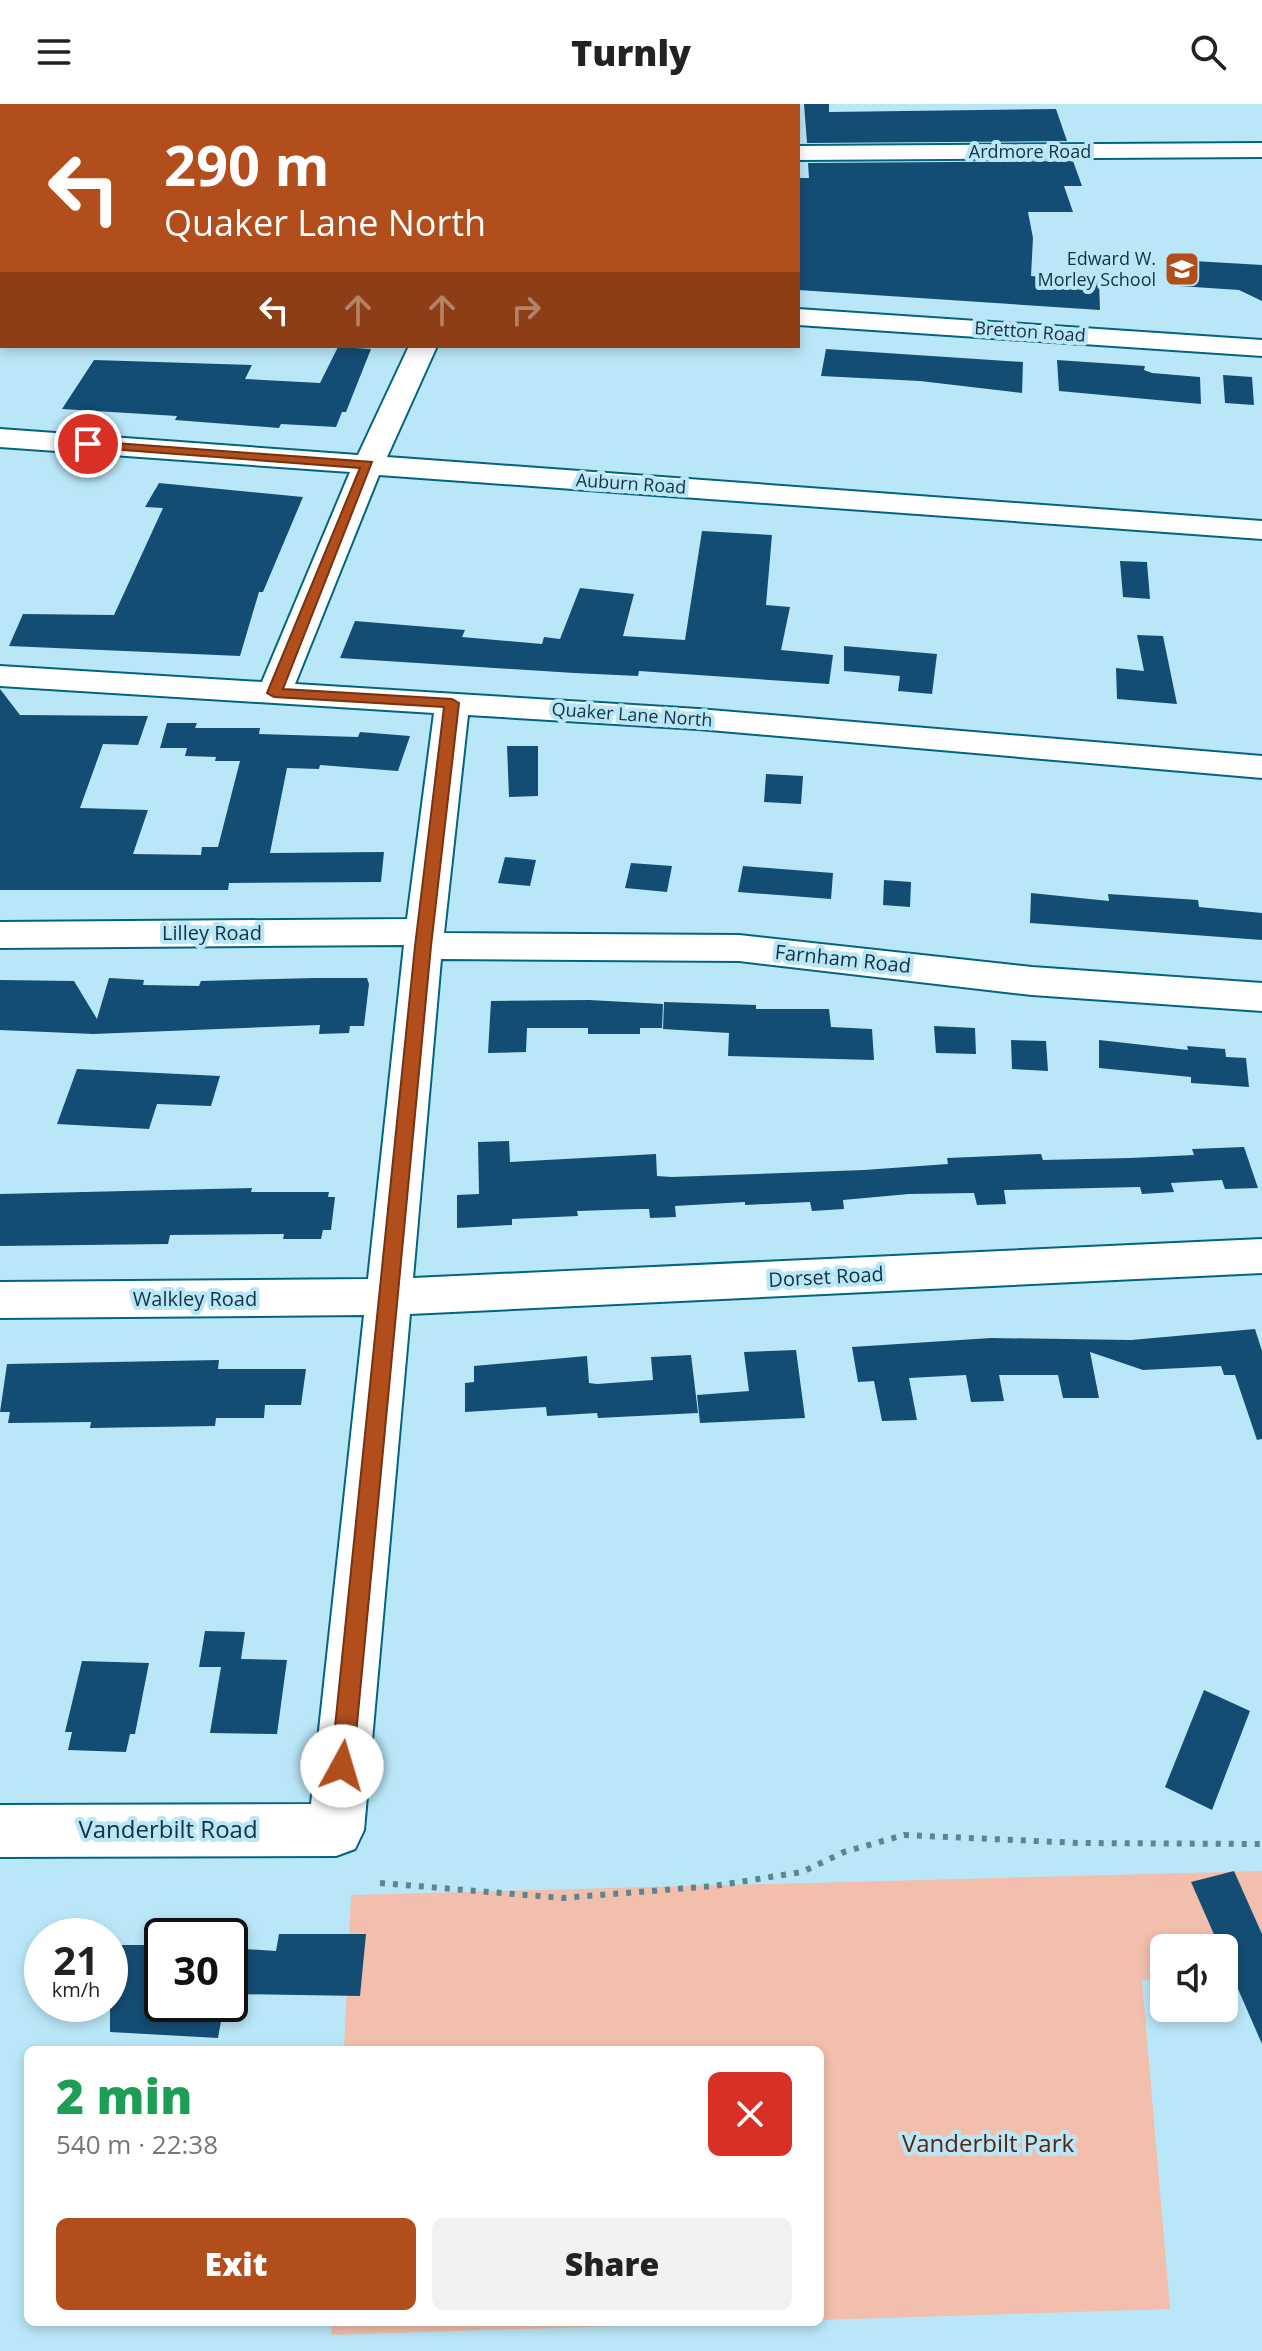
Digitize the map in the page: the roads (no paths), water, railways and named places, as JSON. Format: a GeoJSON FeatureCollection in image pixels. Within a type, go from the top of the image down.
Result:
{"type":"FeatureCollection","features":[{"type":"Feature","properties":{"kind":"street","name":"Ardmore Road"},"geometry":{"type":"LineString","coordinates":[[800,153],[1262,150]]}},
{"type":"Feature","properties":{"kind":"street","name":"Bretton Road"},"geometry":{"type":"LineString","coordinates":[[800,317],[1262,348]]}},
{"type":"Feature","properties":{"kind":"street"},"geometry":{"type":"LineString","coordinates":[[274,693],[368,465],[422,348]]}},
{"type":"Feature","properties":{"kind":"street","name":"Auburn Road"},"geometry":{"type":"LineString","coordinates":[[0,438],[1262,530]]}},
{"type":"Feature","properties":{"kind":"street","name":"Quaker Lane North"},"geometry":{"type":"LineString","coordinates":[[0,676],[713,720],[1262,767]]}},
{"type":"Feature","properties":{"kind":"street"},"geometry":{"type":"LineString","coordinates":[[390,1297],[424,939],[452,703]]}},
{"type":"Feature","properties":{"kind":"street","name":"Lilley Road"},"geometry":{"type":"LineString","coordinates":[[0,935],[424,939]]}},
{"type":"Feature","properties":{"kind":"street","name":"Farnham Road"},"geometry":{"type":"LineString","coordinates":[[424,939],[739,948],[1032,981],[1262,997]]}},
{"type":"Feature","properties":{"kind":"street","name":"Dorset Road"},"geometry":{"type":"LineString","coordinates":[[390,1297],[1262,1256]]}},
{"type":"Feature","properties":{"kind":"street","name":"Walkley Road"},"geometry":{"type":"LineString","coordinates":[[0,1300],[390,1297]]}},
{"type":"Feature","properties":{"kind":"street","name":"Vanderbilt Road"},"geometry":{"type":"LineString","coordinates":[[0,1831],[336,1830],[390,1297]]}},
{"type":"Feature","properties":{"kind":"place","name":"Edward W. Morley School"},"geometry":{"type":"Point","coordinates":[1182,269]}},
{"type":"Feature","properties":{"kind":"park label","name":"Vanderbilt Park"},"geometry":{"type":"Point","coordinates":[988,2144]}}]}
